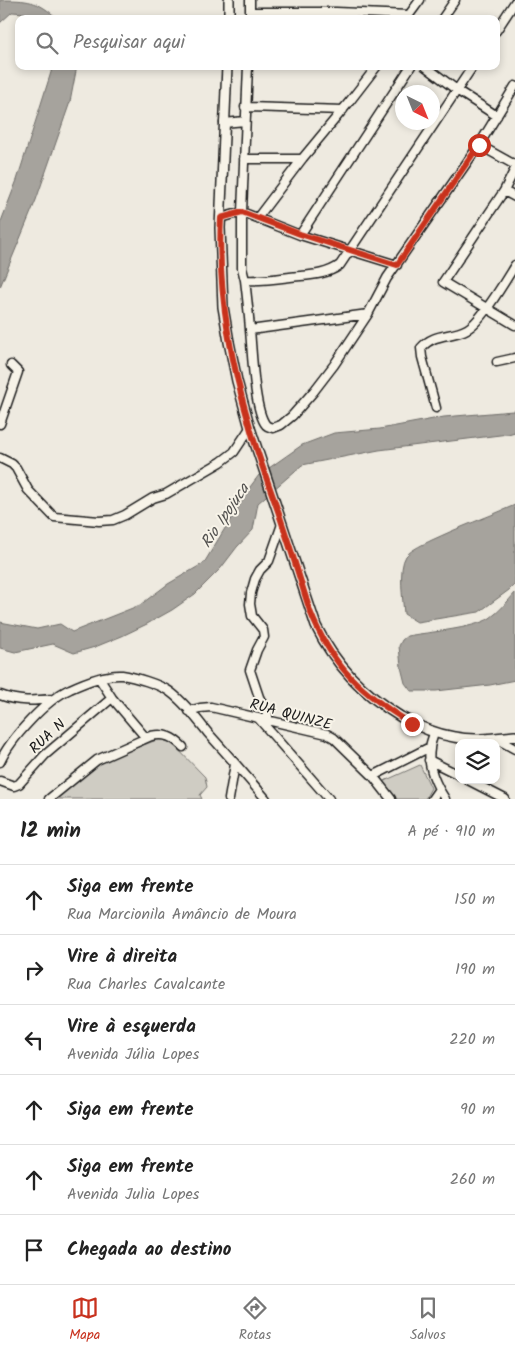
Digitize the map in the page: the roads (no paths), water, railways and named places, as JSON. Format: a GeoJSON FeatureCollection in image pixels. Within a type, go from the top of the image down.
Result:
{"type":"FeatureCollection","features":[{"type":"Feature","properties":{"kind":"main road"},"geometry":{"type":"LineString","coordinates":[[229,0],[229,15]]}},
{"type":"Feature","properties":{"kind":"main road"},"geometry":{"type":"LineString","coordinates":[[227,70],[221,259],[224,307],[229,342],[237,382],[251,430],[310,611],[330,652],[358,686],[375,700],[412,724],[434,733],[455,738],[515,736]]}},
{"type":"Feature","properties":{"kind":"street"},"geometry":{"type":"LineString","coordinates":[[250,0],[250,15],[336,12],[379,15]]}},
{"type":"Feature","properties":{"kind":"street"},"geometry":{"type":"LineString","coordinates":[[409,15],[420,0]]}},
{"type":"Feature","properties":{"kind":"street"},"geometry":{"type":"LineString","coordinates":[[445,15],[454,0]]}},
{"type":"Feature","properties":{"kind":"street"},"geometry":{"type":"LineString","coordinates":[[500,25],[515,2]]}},
{"type":"Feature","properties":{"kind":"street"},"geometry":{"type":"LineString","coordinates":[[248,70],[245,107],[242,268],[245,280],[256,394],[261,415],[266,425],[273,428],[281,425],[292,416],[334,365],[368,314],[387,278],[479,145],[515,86]]}},
{"type":"Feature","properties":{"kind":"street"},"geometry":{"type":"LineString","coordinates":[[258,217],[302,159],[375,70]]}},
{"type":"Feature","properties":{"kind":"street"},"geometry":{"type":"LineString","coordinates":[[300,234],[408,70]]}},
{"type":"Feature","properties":{"kind":"street"},"geometry":{"type":"LineString","coordinates":[[430,70],[458,91],[497,116]]}},
{"type":"Feature","properties":{"kind":"street"},"geometry":{"type":"LineString","coordinates":[[245,280],[273,280],[324,273],[340,264],[471,70]]}},
{"type":"Feature","properties":{"kind":"street"},"geometry":{"type":"LineString","coordinates":[[245,107],[343,110]]}},
{"type":"Feature","properties":{"kind":"street"},"geometry":{"type":"LineString","coordinates":[[224,122],[245,121]]}},
{"type":"Feature","properties":{"kind":"street"},"geometry":{"type":"LineString","coordinates":[[479,145],[515,165]]}},
{"type":"Feature","properties":{"kind":"street"},"geometry":{"type":"LineString","coordinates":[[244,159],[302,159]]}},
{"type":"Feature","properties":{"kind":"street"},"geometry":{"type":"LineString","coordinates":[[515,169],[504,191],[443,282],[515,325]]}},
{"type":"Feature","properties":{"kind":"street"},"geometry":{"type":"LineString","coordinates":[[504,191],[515,197]]}},
{"type":"Feature","properties":{"kind":"street"},"geometry":{"type":"LineString","coordinates":[[221,218],[242,212],[300,234],[397,265]]}},
{"type":"Feature","properties":{"kind":"street"},"geometry":{"type":"LineString","coordinates":[[436,408],[421,348],[436,337],[466,330],[474,324],[488,308],[515,265]]}},
{"type":"Feature","properties":{"kind":"street"},"geometry":{"type":"LineString","coordinates":[[250,330],[368,314]]}},
{"type":"Feature","properties":{"kind":"street"},"geometry":{"type":"LineString","coordinates":[[497,362],[515,358]]}},
{"type":"Feature","properties":{"kind":"street"},"geometry":{"type":"LineString","coordinates":[[0,424],[18,372],[11,365]]}},
{"type":"Feature","properties":{"kind":"street"},"geometry":{"type":"LineString","coordinates":[[0,458],[16,468],[28,490],[54,517],[99,521],[113,520],[153,498],[166,494],[221,462],[234,452],[251,430]]}},
{"type":"Feature","properties":{"kind":"street"},"geometry":{"type":"LineString","coordinates":[[268,721],[268,715],[259,698],[250,670],[264,637],[263,630],[252,616],[250,604],[255,580],[260,570],[269,561],[282,521]]}},
{"type":"Feature","properties":{"kind":"street"},"geometry":{"type":"LineString","coordinates":[[0,762],[9,745],[20,731],[54,698],[67,690],[99,678],[122,675],[159,686],[168,691],[189,710],[266,799]]}},
{"type":"Feature","properties":{"kind":"street"},"geometry":{"type":"LineString","coordinates":[[99,678],[112,698],[146,738]]}},
{"type":"Feature","properties":{"kind":"street"},"geometry":{"type":"LineString","coordinates":[[0,695],[11,699],[29,701],[54,698]]}},
{"type":"Feature","properties":{"kind":"street","name":"RUA N"},"geometry":{"type":"LineString","coordinates":[[0,781],[14,786],[20,784],[45,755],[112,698]]}},
{"type":"Feature","properties":{"kind":"street","name":"RUA QUINZE"},"geometry":{"type":"LineString","coordinates":[[189,710],[211,707],[327,734],[334,738],[373,776],[391,799]]}},
{"type":"Feature","properties":{"kind":"street"},"geometry":{"type":"LineString","coordinates":[[259,719],[328,799]]}},
{"type":"Feature","properties":{"kind":"street"},"geometry":{"type":"LineString","coordinates":[[434,733],[429,760],[439,790],[445,799]]}},
{"type":"Feature","properties":{"kind":"street"},"geometry":{"type":"LineString","coordinates":[[49,799],[97,760],[146,738],[167,735],[183,747]]}},
{"type":"Feature","properties":{"kind":"street"},"geometry":{"type":"LineString","coordinates":[[495,738],[515,749]]}},
{"type":"Feature","properties":{"kind":"street"},"geometry":{"type":"LineString","coordinates":[[373,776],[430,747]]}},
{"type":"Feature","properties":{"kind":"street"},"geometry":{"type":"LineString","coordinates":[[429,760],[455,773]]}},
{"type":"Feature","properties":{"kind":"street"},"geometry":{"type":"LineString","coordinates":[[229,799],[235,764]]}},
{"type":"Feature","properties":{"kind":"street"},"geometry":{"type":"LineString","coordinates":[[476,784],[505,799]]}},
{"type":"Feature","properties":{"kind":"street"},"geometry":{"type":"LineString","coordinates":[[432,799],[439,790]]}},
{"type":"Feature","properties":{"kind":"water label","name":"Rio Ipojuca"},"geometry":{"type":"Point","coordinates":[224,515]}}]}
